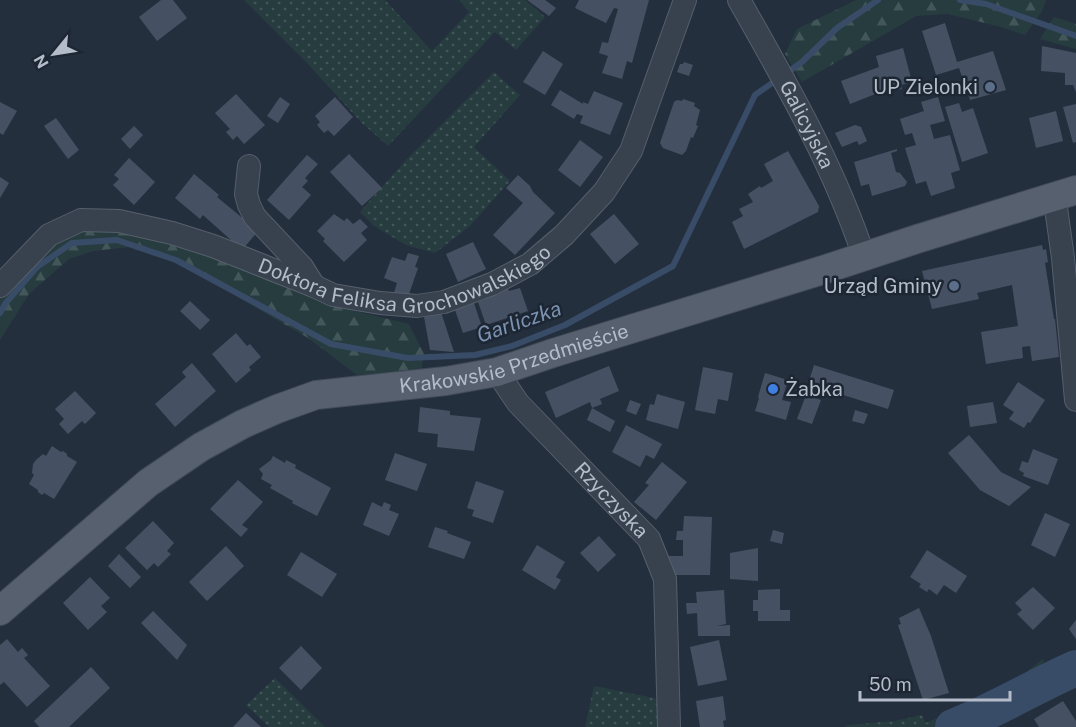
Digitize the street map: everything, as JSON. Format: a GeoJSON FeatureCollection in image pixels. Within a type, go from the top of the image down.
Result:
{"type":"FeatureCollection","features":[{"type":"Feature","properties":{"kind":"main road","name":"Krakowskie Przedmieście"},"geometry":{"type":"LineString","coordinates":[[0,611],[148,483],[201,447],[277,409],[316,395],[447,381],[497,372],[570,347],[864,257],[916,238],[1064,194]]}},
{"type":"Feature","properties":{"kind":"street","name":"Doktora Feliksa Grochowalskiego"},"geometry":{"type":"LineString","coordinates":[[0,286],[49,235],[81,220],[119,221],[172,233],[213,246],[333,295],[380,303],[417,306],[444,302],[492,284],[530,264],[564,235],[604,192],[631,151],[685,0]]}},
{"type":"Feature","properties":{"kind":"street","name":"Galicyjska"},"geometry":{"type":"LineString","coordinates":[[739,0],[802,112],[855,230],[864,257]]}},
{"type":"Feature","properties":{"kind":"street"},"geometry":{"type":"LineString","coordinates":[[249,166],[246,194],[249,206],[255,217],[302,267],[314,286]]}},
{"type":"Feature","properties":{"kind":"street"},"geometry":{"type":"LineString","coordinates":[[1064,194],[1056,208],[1076,400]]}},
{"type":"Feature","properties":{"kind":"street","name":"Rzyczyska"},"geometry":{"type":"LineString","coordinates":[[497,372],[518,403],[649,539],[665,579],[669,727]]}},
{"type":"Feature","properties":{"kind":"green space"},"geometry":{"type":"Polygon","coordinates":[[[244,0],[385,0],[432,51],[469,12],[459,0],[525,0],[545,17],[516,50],[495,32],[388,146],[362,123],[244,0]]]}},
{"type":"Feature","properties":{"kind":"green space"},"geometry":{"type":"Polygon","coordinates":[[[856,0],[1046,0],[1042,11],[1025,35],[948,14],[916,16],[802,82],[785,54],[797,29],[856,0]]]}},
{"type":"Feature","properties":{"kind":"green space"},"geometry":{"type":"Polygon","coordinates":[[[1054,17],[1076,24],[1076,49],[1040,39],[1054,17]]]}},
{"type":"Feature","properties":{"kind":"green space"},"geometry":{"type":"Polygon","coordinates":[[[494,72],[520,95],[474,147],[510,181],[470,226],[435,253],[406,245],[374,226],[360,212],[405,161],[494,72]]]}},
{"type":"Feature","properties":{"kind":"green space"},"geometry":{"type":"Polygon","coordinates":[[[83,226],[171,241],[330,305],[409,324],[424,354],[421,371],[357,375],[308,338],[185,266],[129,247],[93,251],[69,259],[29,294],[0,340],[0,296],[60,238],[83,226]]]}},
{"type":"Feature","properties":{"kind":"green space"},"geometry":{"type":"Polygon","coordinates":[[[1043,659],[1045,693],[976,727],[844,727],[922,715],[926,723],[1008,687],[1043,659]]]}},
{"type":"Feature","properties":{"kind":"green space"},"geometry":{"type":"Polygon","coordinates":[[[1076,660],[1076,679],[1055,689],[1056,668],[1076,660]]]}},
{"type":"Feature","properties":{"kind":"green space"},"geometry":{"type":"Polygon","coordinates":[[[275,678],[325,727],[269,727],[246,705],[275,678]]]}},
{"type":"Feature","properties":{"kind":"green space"},"geometry":{"type":"Polygon","coordinates":[[[594,686],[659,699],[660,727],[585,727],[594,686]]]}},
{"type":"Feature","properties":{"kind":"building"},"geometry":{"type":"Polygon","coordinates":[[[161,0],[173,0],[187,18],[157,41],[139,17],[161,0]]]}},
{"type":"Feature","properties":{"kind":"building"},"geometry":{"type":"Polygon","coordinates":[[[527,0],[545,0],[556,8],[549,16],[527,0]]]}},
{"type":"Feature","properties":{"kind":"building"},"geometry":{"type":"Polygon","coordinates":[[[579,0],[649,0],[632,63],[627,61],[622,79],[602,73],[608,56],[599,53],[602,42],[608,43],[618,9],[614,8],[606,23],[575,8],[579,0]]]}},
{"type":"Feature","properties":{"kind":"building"},"geometry":{"type":"Polygon","coordinates":[[[945,23],[957,62],[993,51],[1006,90],[970,100],[959,68],[936,75],[922,31],[945,23]]]}},
{"type":"Feature","properties":{"kind":"building"},"geometry":{"type":"Polygon","coordinates":[[[1042,46],[1076,53],[1076,92],[1073,85],[1065,85],[1065,73],[1041,71],[1042,46]]]}},
{"type":"Feature","properties":{"kind":"building"},"geometry":{"type":"Polygon","coordinates":[[[903,48],[912,82],[901,85],[902,89],[889,92],[888,89],[850,104],[841,81],[879,67],[876,56],[903,48]]]}},
{"type":"Feature","properties":{"kind":"building"},"geometry":{"type":"Polygon","coordinates":[[[543,51],[563,64],[545,95],[523,82],[543,51]]]}},
{"type":"Feature","properties":{"kind":"building"},"geometry":{"type":"Polygon","coordinates":[[[684,62],[693,65],[689,76],[677,72],[680,64],[684,62]]]}},
{"type":"Feature","properties":{"kind":"building"},"geometry":{"type":"Polygon","coordinates":[[[560,90],[583,104],[583,102],[588,104],[594,91],[623,103],[610,135],[580,123],[583,116],[577,114],[574,119],[551,105],[560,90]]]}},
{"type":"Feature","properties":{"kind":"building"},"geometry":{"type":"Polygon","coordinates":[[[236,94],[265,125],[244,144],[237,136],[233,140],[226,132],[230,129],[215,113],[236,94]]]}},
{"type":"Feature","properties":{"kind":"building"},"geometry":{"type":"Polygon","coordinates":[[[280,97],[290,104],[278,123],[267,116],[280,97]]]}},
{"type":"Feature","properties":{"kind":"building"},"geometry":{"type":"Polygon","coordinates":[[[335,97],[353,117],[334,136],[328,130],[324,133],[317,125],[320,122],[315,116],[335,97]]]}},
{"type":"Feature","properties":{"kind":"building"},"geometry":{"type":"Polygon","coordinates":[[[938,97],[945,121],[930,125],[934,139],[950,135],[960,170],[951,173],[955,188],[931,196],[926,181],[916,184],[905,148],[916,145],[912,133],[905,135],[900,119],[924,111],[921,102],[938,97]]]}},
{"type":"Feature","properties":{"kind":"building"},"geometry":{"type":"Polygon","coordinates":[[[683,99],[695,103],[694,106],[700,110],[696,125],[698,126],[682,155],[663,148],[660,143],[674,102],[683,99]]]}},
{"type":"Feature","properties":{"kind":"building"},"geometry":{"type":"Polygon","coordinates":[[[0,102],[17,111],[3,135],[0,133],[0,102]]]}},
{"type":"Feature","properties":{"kind":"building"},"geometry":{"type":"Polygon","coordinates":[[[959,103],[962,112],[973,108],[988,153],[962,162],[945,107],[959,103]]]}},
{"type":"Feature","properties":{"kind":"building"},"geometry":{"type":"Polygon","coordinates":[[[1076,104],[1076,142],[1073,143],[1063,107],[1076,104]]]}},
{"type":"Feature","properties":{"kind":"building"},"geometry":{"type":"Polygon","coordinates":[[[1056,111],[1063,141],[1036,148],[1029,118],[1056,111]]]}},
{"type":"Feature","properties":{"kind":"building"},"geometry":{"type":"Polygon","coordinates":[[[56,118],[79,150],[68,159],[44,126],[56,118]]]}},
{"type":"Feature","properties":{"kind":"building"},"geometry":{"type":"Polygon","coordinates":[[[855,125],[861,127],[867,141],[859,145],[857,141],[842,147],[835,133],[855,125]]]}},
{"type":"Feature","properties":{"kind":"building"},"geometry":{"type":"Polygon","coordinates":[[[134,126],[143,135],[130,149],[121,139],[134,126]]]}},
{"type":"Feature","properties":{"kind":"building"},"geometry":{"type":"Polygon","coordinates":[[[580,140],[603,157],[580,187],[558,170],[580,140]]]}},
{"type":"Feature","properties":{"kind":"building"},"geometry":{"type":"Polygon","coordinates":[[[897,149],[891,153],[896,172],[900,173],[907,182],[905,186],[872,196],[869,184],[861,186],[854,162],[897,149]]]}},
{"type":"Feature","properties":{"kind":"building"},"geometry":{"type":"Polygon","coordinates":[[[788,151],[819,206],[818,212],[744,249],[732,222],[743,216],[739,209],[753,202],[748,194],[773,181],[764,164],[788,151]]]}},
{"type":"Feature","properties":{"kind":"building"},"geometry":{"type":"Polygon","coordinates":[[[349,154],[382,188],[362,206],[330,172],[349,154]]]}},
{"type":"Feature","properties":{"kind":"building"},"geometry":{"type":"Polygon","coordinates":[[[307,155],[318,164],[305,178],[308,181],[302,187],[311,195],[289,220],[267,200],[307,155]]]}},
{"type":"Feature","properties":{"kind":"building"},"geometry":{"type":"Polygon","coordinates":[[[129,158],[155,182],[134,205],[113,185],[119,179],[114,175],[129,158]]]}},
{"type":"Feature","properties":{"kind":"building"},"geometry":{"type":"Polygon","coordinates":[[[194,174],[219,195],[217,197],[258,231],[242,250],[203,215],[200,219],[175,198],[194,174]]]}},
{"type":"Feature","properties":{"kind":"building"},"geometry":{"type":"Polygon","coordinates":[[[518,175],[555,213],[515,255],[493,235],[523,203],[506,188],[518,175]]]}},
{"type":"Feature","properties":{"kind":"building"},"geometry":{"type":"Polygon","coordinates":[[[0,177],[9,183],[0,198],[0,177]]]}},
{"type":"Feature","properties":{"kind":"building"},"geometry":{"type":"Polygon","coordinates":[[[334,214],[344,221],[347,218],[353,224],[360,219],[368,227],[361,233],[367,240],[344,262],[323,241],[325,239],[317,231],[334,214]]]}},
{"type":"Feature","properties":{"kind":"building"},"geometry":{"type":"Polygon","coordinates":[[[614,214],[639,244],[615,264],[590,234],[614,214]]]}},
{"type":"Feature","properties":{"kind":"building"},"geometry":{"type":"Polygon","coordinates":[[[473,242],[486,269],[458,282],[446,254],[473,242]]]}},
{"type":"Feature","properties":{"kind":"building"},"geometry":{"type":"Polygon","coordinates":[[[1042,245],[1043,250],[1046,249],[1048,262],[1045,263],[1059,357],[1032,361],[1030,346],[1022,347],[1023,358],[986,364],[981,332],[1018,326],[1012,285],[977,293],[979,299],[932,309],[922,271],[1042,245]]]}},
{"type":"Feature","properties":{"kind":"building"},"geometry":{"type":"Polygon","coordinates":[[[408,253],[419,256],[415,267],[418,268],[408,297],[394,293],[397,283],[384,278],[392,257],[405,261],[408,253]]]}},
{"type":"Feature","properties":{"kind":"building"},"geometry":{"type":"Polygon","coordinates":[[[507,286],[509,291],[520,288],[528,311],[486,325],[478,302],[486,299],[485,296],[507,286]]]}},
{"type":"Feature","properties":{"kind":"building"},"geometry":{"type":"Polygon","coordinates":[[[190,301],[210,320],[200,330],[180,311],[190,301]]]}},
{"type":"Feature","properties":{"kind":"building"},"geometry":{"type":"Polygon","coordinates":[[[474,303],[482,327],[463,333],[455,310],[474,303]]]}},
{"type":"Feature","properties":{"kind":"building"},"geometry":{"type":"Polygon","coordinates":[[[441,312],[454,352],[430,350],[424,317],[441,312]]]}},
{"type":"Feature","properties":{"kind":"building"},"geometry":{"type":"Polygon","coordinates":[[[236,333],[261,357],[249,367],[251,370],[236,383],[212,354],[236,333]]]}},
{"type":"Feature","properties":{"kind":"building"},"geometry":{"type":"Polygon","coordinates":[[[192,363],[216,391],[175,427],[155,404],[186,377],[182,372],[192,363]]]}},
{"type":"Feature","properties":{"kind":"building"},"geometry":{"type":"Polygon","coordinates":[[[814,365],[894,390],[888,409],[808,384],[814,365]]]}},
{"type":"Feature","properties":{"kind":"building"},"geometry":{"type":"Polygon","coordinates":[[[609,366],[619,391],[600,399],[602,404],[592,408],[590,402],[556,418],[545,392],[609,366]]]}},
{"type":"Feature","properties":{"kind":"building"},"geometry":{"type":"Polygon","coordinates":[[[703,367],[733,373],[728,401],[718,399],[715,414],[695,410],[703,367]]]}},
{"type":"Feature","properties":{"kind":"building","name":"Żabka"},"geometry":{"type":"Polygon","coordinates":[[[765,373],[788,380],[782,400],[791,402],[786,420],[755,411],[765,373]]]}},
{"type":"Feature","properties":{"kind":"building"},"geometry":{"type":"Polygon","coordinates":[[[1018,382],[1045,400],[1030,423],[1028,422],[1024,428],[1009,419],[1014,412],[1003,405],[1018,382]]]}},
{"type":"Feature","properties":{"kind":"building"},"geometry":{"type":"Polygon","coordinates":[[[75,391],[96,413],[85,424],[82,421],[68,434],[59,424],[64,419],[55,409],[75,391]]]}},
{"type":"Feature","properties":{"kind":"building"},"geometry":{"type":"Polygon","coordinates":[[[657,394],[685,402],[678,429],[646,420],[650,404],[654,405],[657,394]]]}},
{"type":"Feature","properties":{"kind":"building"},"geometry":{"type":"Polygon","coordinates":[[[806,395],[821,400],[812,424],[797,419],[806,395]]]}},
{"type":"Feature","properties":{"kind":"building"},"geometry":{"type":"Polygon","coordinates":[[[630,400],[641,404],[636,415],[626,411],[630,400]]]}},
{"type":"Feature","properties":{"kind":"building"},"geometry":{"type":"Polygon","coordinates":[[[993,402],[997,423],[970,427],[967,406],[993,402]]]}},
{"type":"Feature","properties":{"kind":"building"},"geometry":{"type":"Polygon","coordinates":[[[420,407],[450,411],[450,415],[481,418],[474,451],[437,447],[438,434],[418,432],[420,407]]]}},
{"type":"Feature","properties":{"kind":"building"},"geometry":{"type":"Polygon","coordinates":[[[592,408],[615,421],[610,432],[587,420],[592,408]]]}},
{"type":"Feature","properties":{"kind":"building"},"geometry":{"type":"Polygon","coordinates":[[[855,410],[868,414],[864,424],[852,421],[855,410]]]}},
{"type":"Feature","properties":{"kind":"building"},"geometry":{"type":"Polygon","coordinates":[[[626,425],[662,444],[654,459],[646,455],[640,467],[612,452],[626,425]]]}},
{"type":"Feature","properties":{"kind":"building"},"geometry":{"type":"Polygon","coordinates":[[[969,435],[1001,472],[1031,487],[1009,506],[980,490],[948,453],[969,435]]]}},
{"type":"Feature","properties":{"kind":"building"},"geometry":{"type":"Polygon","coordinates":[[[52,446],[77,462],[54,499],[44,493],[42,495],[29,484],[34,475],[32,473],[33,464],[43,454],[46,456],[52,446]]]}},
{"type":"Feature","properties":{"kind":"building"},"geometry":{"type":"Polygon","coordinates":[[[1033,449],[1058,459],[1048,485],[1023,476],[1024,473],[1019,470],[1022,461],[1028,463],[1033,449]]]}},
{"type":"Feature","properties":{"kind":"building"},"geometry":{"type":"Polygon","coordinates":[[[395,453],[427,464],[417,491],[385,480],[395,453]]]}},
{"type":"Feature","properties":{"kind":"building"},"geometry":{"type":"Polygon","coordinates":[[[273,456],[285,463],[286,460],[296,465],[295,468],[331,488],[317,516],[292,503],[293,501],[270,488],[272,485],[261,479],[263,474],[259,469],[273,456]]]}},
{"type":"Feature","properties":{"kind":"building"},"geometry":{"type":"Polygon","coordinates":[[[662,462],[687,482],[656,520],[634,502],[649,485],[645,483],[662,462]]]}},
{"type":"Feature","properties":{"kind":"building"},"geometry":{"type":"Polygon","coordinates":[[[238,480],[263,502],[242,525],[248,529],[241,537],[210,509],[238,480]]]}},
{"type":"Feature","properties":{"kind":"building"},"geometry":{"type":"Polygon","coordinates":[[[476,481],[504,491],[493,523],[472,516],[474,510],[467,508],[476,481]]]}},
{"type":"Feature","properties":{"kind":"building"},"geometry":{"type":"Polygon","coordinates":[[[372,502],[382,507],[384,502],[391,505],[389,510],[399,514],[389,536],[363,525],[372,502]]]}},
{"type":"Feature","properties":{"kind":"building"},"geometry":{"type":"Polygon","coordinates":[[[1045,513],[1070,524],[1055,557],[1031,545],[1045,513]]]}},
{"type":"Feature","properties":{"kind":"building"},"geometry":{"type":"Polygon","coordinates":[[[684,516],[712,517],[710,575],[672,575],[667,556],[683,556],[683,540],[676,540],[677,531],[683,531],[684,516]]]}},
{"type":"Feature","properties":{"kind":"building"},"geometry":{"type":"Polygon","coordinates":[[[153,521],[174,543],[167,551],[171,554],[158,567],[154,563],[147,570],[125,548],[153,521]]]}},
{"type":"Feature","properties":{"kind":"building"},"geometry":{"type":"Polygon","coordinates":[[[435,527],[471,542],[464,559],[428,547],[435,527]]]}},
{"type":"Feature","properties":{"kind":"building"},"geometry":{"type":"Polygon","coordinates":[[[773,530],[784,533],[782,544],[770,541],[773,530]]]}},
{"type":"Feature","properties":{"kind":"building"},"geometry":{"type":"Polygon","coordinates":[[[599,536],[616,555],[598,572],[580,553],[599,536]]]}},
{"type":"Feature","properties":{"kind":"building"},"geometry":{"type":"Polygon","coordinates":[[[537,545],[565,562],[556,577],[561,580],[555,590],[522,570],[537,545]]]}},
{"type":"Feature","properties":{"kind":"building"},"geometry":{"type":"Polygon","coordinates":[[[226,546],[244,566],[207,601],[189,582],[226,546]]]}},
{"type":"Feature","properties":{"kind":"building"},"geometry":{"type":"Polygon","coordinates":[[[758,548],[758,581],[730,579],[730,553],[758,548]]]}},
{"type":"Feature","properties":{"kind":"building"},"geometry":{"type":"Polygon","coordinates":[[[927,550],[967,576],[956,593],[944,585],[937,595],[929,589],[927,592],[919,587],[921,584],[910,577],[927,550]]]}},
{"type":"Feature","properties":{"kind":"building"},"geometry":{"type":"Polygon","coordinates":[[[301,552],[337,574],[322,597],[287,575],[301,552]]]}},
{"type":"Feature","properties":{"kind":"building"},"geometry":{"type":"Polygon","coordinates":[[[119,554],[141,577],[130,588],[108,566],[119,554]]]}},
{"type":"Feature","properties":{"kind":"building"},"geometry":{"type":"Polygon","coordinates":[[[90,577],[110,598],[101,606],[107,612],[88,630],[63,603],[90,577]]]}},
{"type":"Feature","properties":{"kind":"building"},"geometry":{"type":"Polygon","coordinates":[[[1033,587],[1055,608],[1033,630],[1017,614],[1022,610],[1015,603],[1033,587]]]}},
{"type":"Feature","properties":{"kind":"building"},"geometry":{"type":"Polygon","coordinates":[[[780,589],[780,610],[790,610],[790,621],[758,621],[758,611],[753,611],[753,600],[758,600],[758,590],[780,589]]]}},
{"type":"Feature","properties":{"kind":"building"},"geometry":{"type":"Polygon","coordinates":[[[724,590],[726,624],[716,626],[730,625],[730,636],[698,636],[697,613],[687,614],[686,603],[697,603],[696,592],[724,590]]]}},
{"type":"Feature","properties":{"kind":"building"},"geometry":{"type":"Polygon","coordinates":[[[919,608],[931,636],[949,693],[923,700],[898,625],[901,624],[899,618],[919,608]]]}},
{"type":"Feature","properties":{"kind":"building"},"geometry":{"type":"Polygon","coordinates":[[[153,611],[187,645],[177,660],[141,623],[153,611]]]}},
{"type":"Feature","properties":{"kind":"building"},"geometry":{"type":"Polygon","coordinates":[[[1076,620],[1076,639],[1069,629],[1076,620]]]}},
{"type":"Feature","properties":{"kind":"building"},"geometry":{"type":"Polygon","coordinates":[[[7,639],[18,652],[22,648],[28,655],[24,658],[50,686],[27,707],[4,682],[0,685],[0,645],[7,639]]]}},
{"type":"Feature","properties":{"kind":"building"},"geometry":{"type":"Polygon","coordinates":[[[719,640],[727,680],[698,686],[690,647],[719,640]]]}},
{"type":"Feature","properties":{"kind":"building"},"geometry":{"type":"Polygon","coordinates":[[[301,646],[322,668],[301,690],[279,668],[301,646]]]}},
{"type":"Feature","properties":{"kind":"building"},"geometry":{"type":"Polygon","coordinates":[[[91,667],[110,688],[69,727],[39,727],[34,721],[91,667]]]}},
{"type":"Feature","properties":{"kind":"building"},"geometry":{"type":"Polygon","coordinates":[[[723,696],[726,720],[723,721],[724,727],[700,727],[696,701],[723,696]]]}},
{"type":"Feature","properties":{"kind":"building"},"geometry":{"type":"Polygon","coordinates":[[[1063,701],[1076,721],[1076,727],[1039,727],[1034,719],[1063,701]]]}},
{"type":"Feature","properties":{"kind":"building"},"geometry":{"type":"Polygon","coordinates":[[[246,713],[261,727],[233,727],[246,713]]]}},
{"type":"Feature","properties":{"kind":"waterway","name":"Garliczka"},"geometry":{"type":"LineString","coordinates":[[0,313],[37,267],[72,243],[117,240],[176,260],[331,344],[408,358],[475,355],[512,346],[565,325],[673,266],[755,95],[802,62],[837,28],[878,0]]}},
{"type":"Feature","properties":{"kind":"waterway","name":"Garliczka"},"geometry":{"type":"LineString","coordinates":[[960,0],[986,4],[1076,36]]}},
{"type":"Feature","properties":{"kind":"waterway"},"geometry":{"type":"LineString","coordinates":[[953,727],[1076,668]]}},
{"type":"Feature","properties":{"kind":"place","name":"UP Zielonki"},"geometry":{"type":"Point","coordinates":[990,87]}},
{"type":"Feature","properties":{"kind":"place","name":"Urząd Gminy"},"geometry":{"type":"Point","coordinates":[954,286]}},
{"type":"Feature","properties":{"kind":"place","name":"Żabka"},"geometry":{"type":"Point","coordinates":[773,389]}}]}
